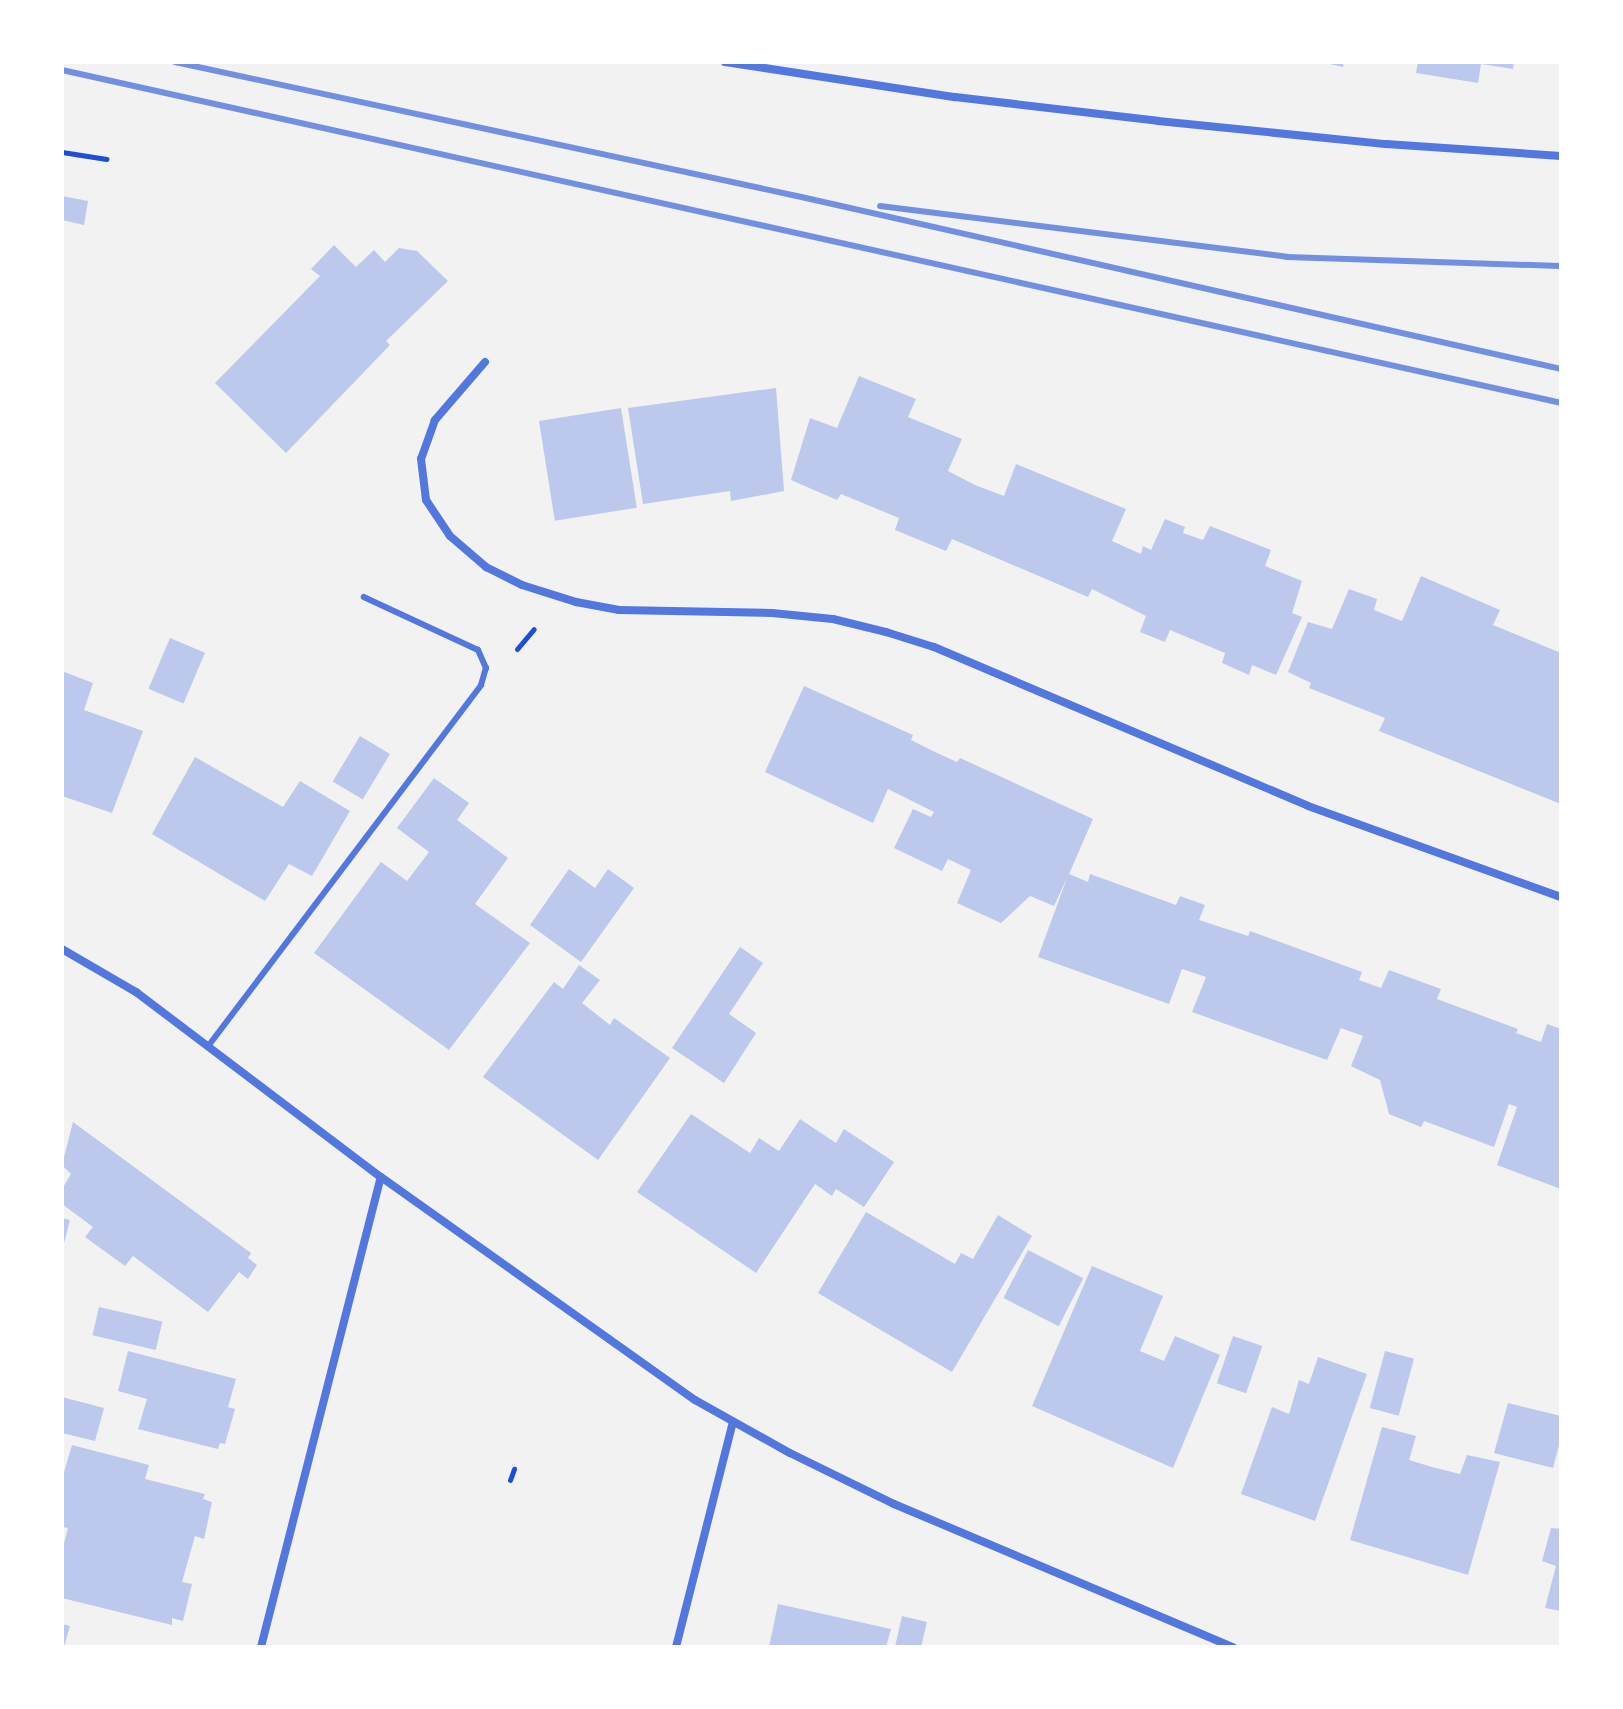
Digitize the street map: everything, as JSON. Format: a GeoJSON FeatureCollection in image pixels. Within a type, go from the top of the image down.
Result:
{"type":"FeatureCollection","features":[{"type":"Feature","properties":{"kind":"street"},"geometry":{"type":"LineString","coordinates":[[725,62],[955,97],[1158,121],[1386,144],[1561,156]]}},
{"type":"Feature","properties":{"kind":"street"},"geometry":{"type":"LineString","coordinates":[[485,362],[435,420],[421,459],[426,500],[450,536],[486,567],[522,585],[576,602],[619,610],[772,613],[833,619],[886,632],[934,647],[1308,806],[1561,897]]}},
{"type":"Feature","properties":{"kind":"street"},"geometry":{"type":"LineString","coordinates":[[62,949],[136,992],[565,1311],[733,1422],[894,1504],[1233,1647]]}},
{"type":"Feature","properties":{"kind":"street"},"geometry":{"type":"LineString","coordinates":[[261,1647],[381,1177]]}},
{"type":"Feature","properties":{"kind":"street"},"geometry":{"type":"LineString","coordinates":[[676,1647],[733,1422]]}},
{"type":"Feature","properties":{"kind":"lane"},"geometry":{"type":"LineString","coordinates":[[209,1045],[481,685],[486,668],[478,650],[364,597]]}},
{"type":"Feature","properties":{"kind":"path"},"geometry":{"type":"LineString","coordinates":[[62,152],[106,159]]}},
{"type":"Feature","properties":{"kind":"path"},"geometry":{"type":"LineString","coordinates":[[510,1480],[514,1469]]}},
{"type":"Feature","properties":{"kind":"building"},"geometry":{"type":"Polygon","coordinates":[[[1321,62],[1344,62],[1343,67],[1321,62]]]}},
{"type":"Feature","properties":{"kind":"building"},"geometry":{"type":"Polygon","coordinates":[[[1418,62],[1514,62],[1513,69],[1481,64],[1478,83],[1416,73],[1418,62]]]}},
{"type":"Feature","properties":{"kind":"building"},"geometry":{"type":"Polygon","coordinates":[[[62,196],[88,201],[84,225],[62,220],[62,196]]]}},
{"type":"Feature","properties":{"kind":"building"},"geometry":{"type":"Polygon","coordinates":[[[334,245],[356,267],[374,250],[385,262],[399,248],[417,251],[448,281],[386,341],[390,345],[286,453],[215,383],[320,276],[311,269],[334,245]]]}},
{"type":"Feature","properties":{"kind":"building"},"geometry":{"type":"Polygon","coordinates":[[[859,376],[916,399],[908,417],[962,439],[948,471],[975,485],[1004,496],[1016,464],[1126,509],[1112,541],[1141,554],[1143,546],[1151,550],[1165,519],[1185,527],[1183,533],[1203,540],[1210,526],[1271,550],[1265,566],[1302,581],[1292,613],[1302,617],[1276,675],[1252,665],[1249,675],[1222,663],[1225,653],[1170,630],[1165,642],[1140,632],[1146,616],[1092,589],[1088,597],[952,539],[946,551],[895,530],[899,518],[841,494],[837,500],[791,480],[810,418],[837,428],[859,376]]]}},
{"type":"Feature","properties":{"kind":"building"},"geometry":{"type":"Polygon","coordinates":[[[776,388],[784,491],[731,501],[730,491],[643,504],[628,408],[776,388]]]}},
{"type":"Feature","properties":{"kind":"building"},"geometry":{"type":"Polygon","coordinates":[[[621,408],[637,508],[555,521],[539,421],[621,408]]]}},
{"type":"Feature","properties":{"kind":"building"},"geometry":{"type":"Polygon","coordinates":[[[1421,576],[1500,610],[1493,625],[1561,653],[1561,804],[1379,731],[1385,718],[1309,688],[1311,683],[1288,672],[1308,622],[1332,629],[1349,589],[1377,599],[1374,610],[1402,621],[1421,576]]]}},
{"type":"Feature","properties":{"kind":"building"},"geometry":{"type":"Polygon","coordinates":[[[170,638],[205,653],[183,703],[149,689],[170,638]]]}},
{"type":"Feature","properties":{"kind":"building"},"geometry":{"type":"Polygon","coordinates":[[[62,671],[93,683],[84,710],[143,731],[112,813],[62,796],[62,671]]]}},
{"type":"Feature","properties":{"kind":"building"},"geometry":{"type":"Polygon","coordinates":[[[804,686],[913,735],[911,740],[935,752],[957,762],[960,758],[1093,819],[1069,874],[1088,882],[1090,874],[1176,905],[1180,896],[1205,905],[1199,920],[1248,936],[1250,931],[1362,972],[1359,980],[1381,988],[1389,970],[1441,989],[1437,999],[1518,1029],[1516,1033],[1541,1042],[1547,1024],[1561,1029],[1561,1189],[1497,1165],[1517,1107],[1509,1104],[1494,1147],[1424,1121],[1421,1127],[1389,1114],[1380,1080],[1351,1066],[1363,1036],[1341,1028],[1327,1060],[1192,1012],[1206,977],[1182,969],[1169,1004],[1038,957],[1067,878],[1054,906],[1030,896],[1001,923],[957,903],[971,870],[948,859],[942,871],[894,848],[913,809],[931,817],[934,812],[888,789],[873,823],[765,772],[804,686]]]}},
{"type":"Feature","properties":{"kind":"building"},"geometry":{"type":"Polygon","coordinates":[[[360,736],[390,754],[363,799],[333,781],[360,736]]]}},
{"type":"Feature","properties":{"kind":"building"},"geometry":{"type":"Polygon","coordinates":[[[195,757],[283,807],[300,781],[350,811],[312,876],[289,864],[265,901],[152,834],[195,757]]]}},
{"type":"Feature","properties":{"kind":"building"},"geometry":{"type":"Polygon","coordinates":[[[434,778],[469,803],[457,820],[508,858],[475,904],[530,943],[449,1050],[314,953],[381,862],[407,881],[429,852],[397,828],[434,778]]]}},
{"type":"Feature","properties":{"kind":"building"},"geometry":{"type":"Polygon","coordinates":[[[569,869],[595,888],[608,869],[634,888],[581,962],[530,925],[569,869]]]}},
{"type":"Feature","properties":{"kind":"building"},"geometry":{"type":"Polygon","coordinates":[[[740,947],[763,963],[729,1014],[756,1033],[724,1083],[672,1048],[740,947]]]}},
{"type":"Feature","properties":{"kind":"building"},"geometry":{"type":"Polygon","coordinates":[[[579,965],[600,980],[582,1003],[610,1025],[614,1018],[670,1058],[598,1160],[483,1077],[554,982],[563,989],[579,965]]]}},
{"type":"Feature","properties":{"kind":"building"},"geometry":{"type":"Polygon","coordinates":[[[691,1114],[750,1153],[759,1138],[779,1151],[800,1119],[836,1143],[844,1129],[894,1162],[864,1207],[836,1189],[832,1196],[815,1184],[756,1273],[637,1192],[691,1114]]]}},
{"type":"Feature","properties":{"kind":"building"},"geometry":{"type":"Polygon","coordinates":[[[73,1122],[251,1253],[248,1258],[257,1265],[248,1279],[239,1272],[208,1312],[133,1256],[125,1266],[85,1237],[93,1227],[62,1204],[62,1189],[71,1174],[62,1165],[73,1122]]]}},
{"type":"Feature","properties":{"kind":"building"},"geometry":{"type":"Polygon","coordinates":[[[866,1212],[955,1264],[961,1253],[973,1259],[998,1215],[1032,1236],[952,1372],[818,1293],[866,1212]]]}},
{"type":"Feature","properties":{"kind":"building"},"geometry":{"type":"Polygon","coordinates":[[[62,1218],[70,1220],[63,1247],[62,1247],[62,1218]]]}},
{"type":"Feature","properties":{"kind":"building"},"geometry":{"type":"Polygon","coordinates":[[[1028,1250],[1083,1278],[1059,1326],[1003,1298],[1028,1250]]]}},
{"type":"Feature","properties":{"kind":"building"},"geometry":{"type":"Polygon","coordinates":[[[1092,1266],[1163,1296],[1140,1351],[1164,1361],[1175,1336],[1220,1355],[1173,1468],[1032,1406],[1092,1266]]]}},
{"type":"Feature","properties":{"kind":"building"},"geometry":{"type":"Polygon","coordinates":[[[99,1307],[162,1322],[156,1350],[92,1335],[99,1307]]]}},
{"type":"Feature","properties":{"kind":"building"},"geometry":{"type":"Polygon","coordinates":[[[1233,1336],[1262,1346],[1246,1393],[1217,1383],[1233,1336]]]}},
{"type":"Feature","properties":{"kind":"building"},"geometry":{"type":"Polygon","coordinates":[[[128,1351],[236,1379],[228,1407],[235,1409],[225,1444],[220,1443],[218,1449],[138,1429],[147,1399],[118,1391],[128,1351]]]}},
{"type":"Feature","properties":{"kind":"building"},"geometry":{"type":"Polygon","coordinates":[[[1385,1351],[1414,1359],[1399,1416],[1370,1408],[1385,1351]]]}},
{"type":"Feature","properties":{"kind":"building"},"geometry":{"type":"Polygon","coordinates":[[[1318,1357],[1367,1374],[1315,1521],[1241,1494],[1272,1407],[1289,1414],[1299,1380],[1309,1384],[1318,1357]]]}},
{"type":"Feature","properties":{"kind":"building"},"geometry":{"type":"Polygon","coordinates":[[[62,1397],[104,1408],[95,1441],[62,1433],[62,1397]]]}},
{"type":"Feature","properties":{"kind":"building"},"geometry":{"type":"Polygon","coordinates":[[[1508,1403],[1561,1416],[1561,1437],[1553,1468],[1494,1453],[1508,1403]]]}},
{"type":"Feature","properties":{"kind":"building"},"geometry":{"type":"Polygon","coordinates":[[[1382,1427],[1416,1436],[1409,1460],[1432,1467],[1460,1474],[1467,1455],[1500,1462],[1468,1575],[1350,1540],[1382,1427]]]}},
{"type":"Feature","properties":{"kind":"building"},"geometry":{"type":"Polygon","coordinates":[[[72,1445],[149,1465],[145,1479],[205,1494],[203,1499],[212,1502],[204,1539],[195,1536],[182,1582],[192,1584],[183,1621],[172,1618],[172,1625],[62,1598],[62,1551],[68,1528],[62,1527],[62,1479],[72,1445]]]}},
{"type":"Feature","properties":{"kind":"building"},"geometry":{"type":"Polygon","coordinates":[[[1551,1528],[1561,1529],[1561,1611],[1545,1608],[1556,1566],[1542,1561],[1551,1528]]]}},
{"type":"Feature","properties":{"kind":"building"},"geometry":{"type":"Polygon","coordinates":[[[778,1604],[891,1629],[886,1647],[769,1647],[778,1604]]]}},
{"type":"Feature","properties":{"kind":"building"},"geometry":{"type":"Polygon","coordinates":[[[902,1616],[927,1622],[921,1647],[895,1647],[902,1616]]]}},
{"type":"Feature","properties":{"kind":"building"},"geometry":{"type":"Polygon","coordinates":[[[62,1624],[70,1626],[64,1647],[62,1647],[62,1624]]]}},
{"type":"Feature","properties":{"kind":"railway"},"geometry":{"type":"LineString","coordinates":[[175,62],[797,196],[1561,369]]}},
{"type":"Feature","properties":{"kind":"railway"},"geometry":{"type":"LineString","coordinates":[[62,70],[1561,403]]}},
{"type":"Feature","properties":{"kind":"railway"},"geometry":{"type":"LineString","coordinates":[[880,206],[1287,257],[1561,266]]}}]}
